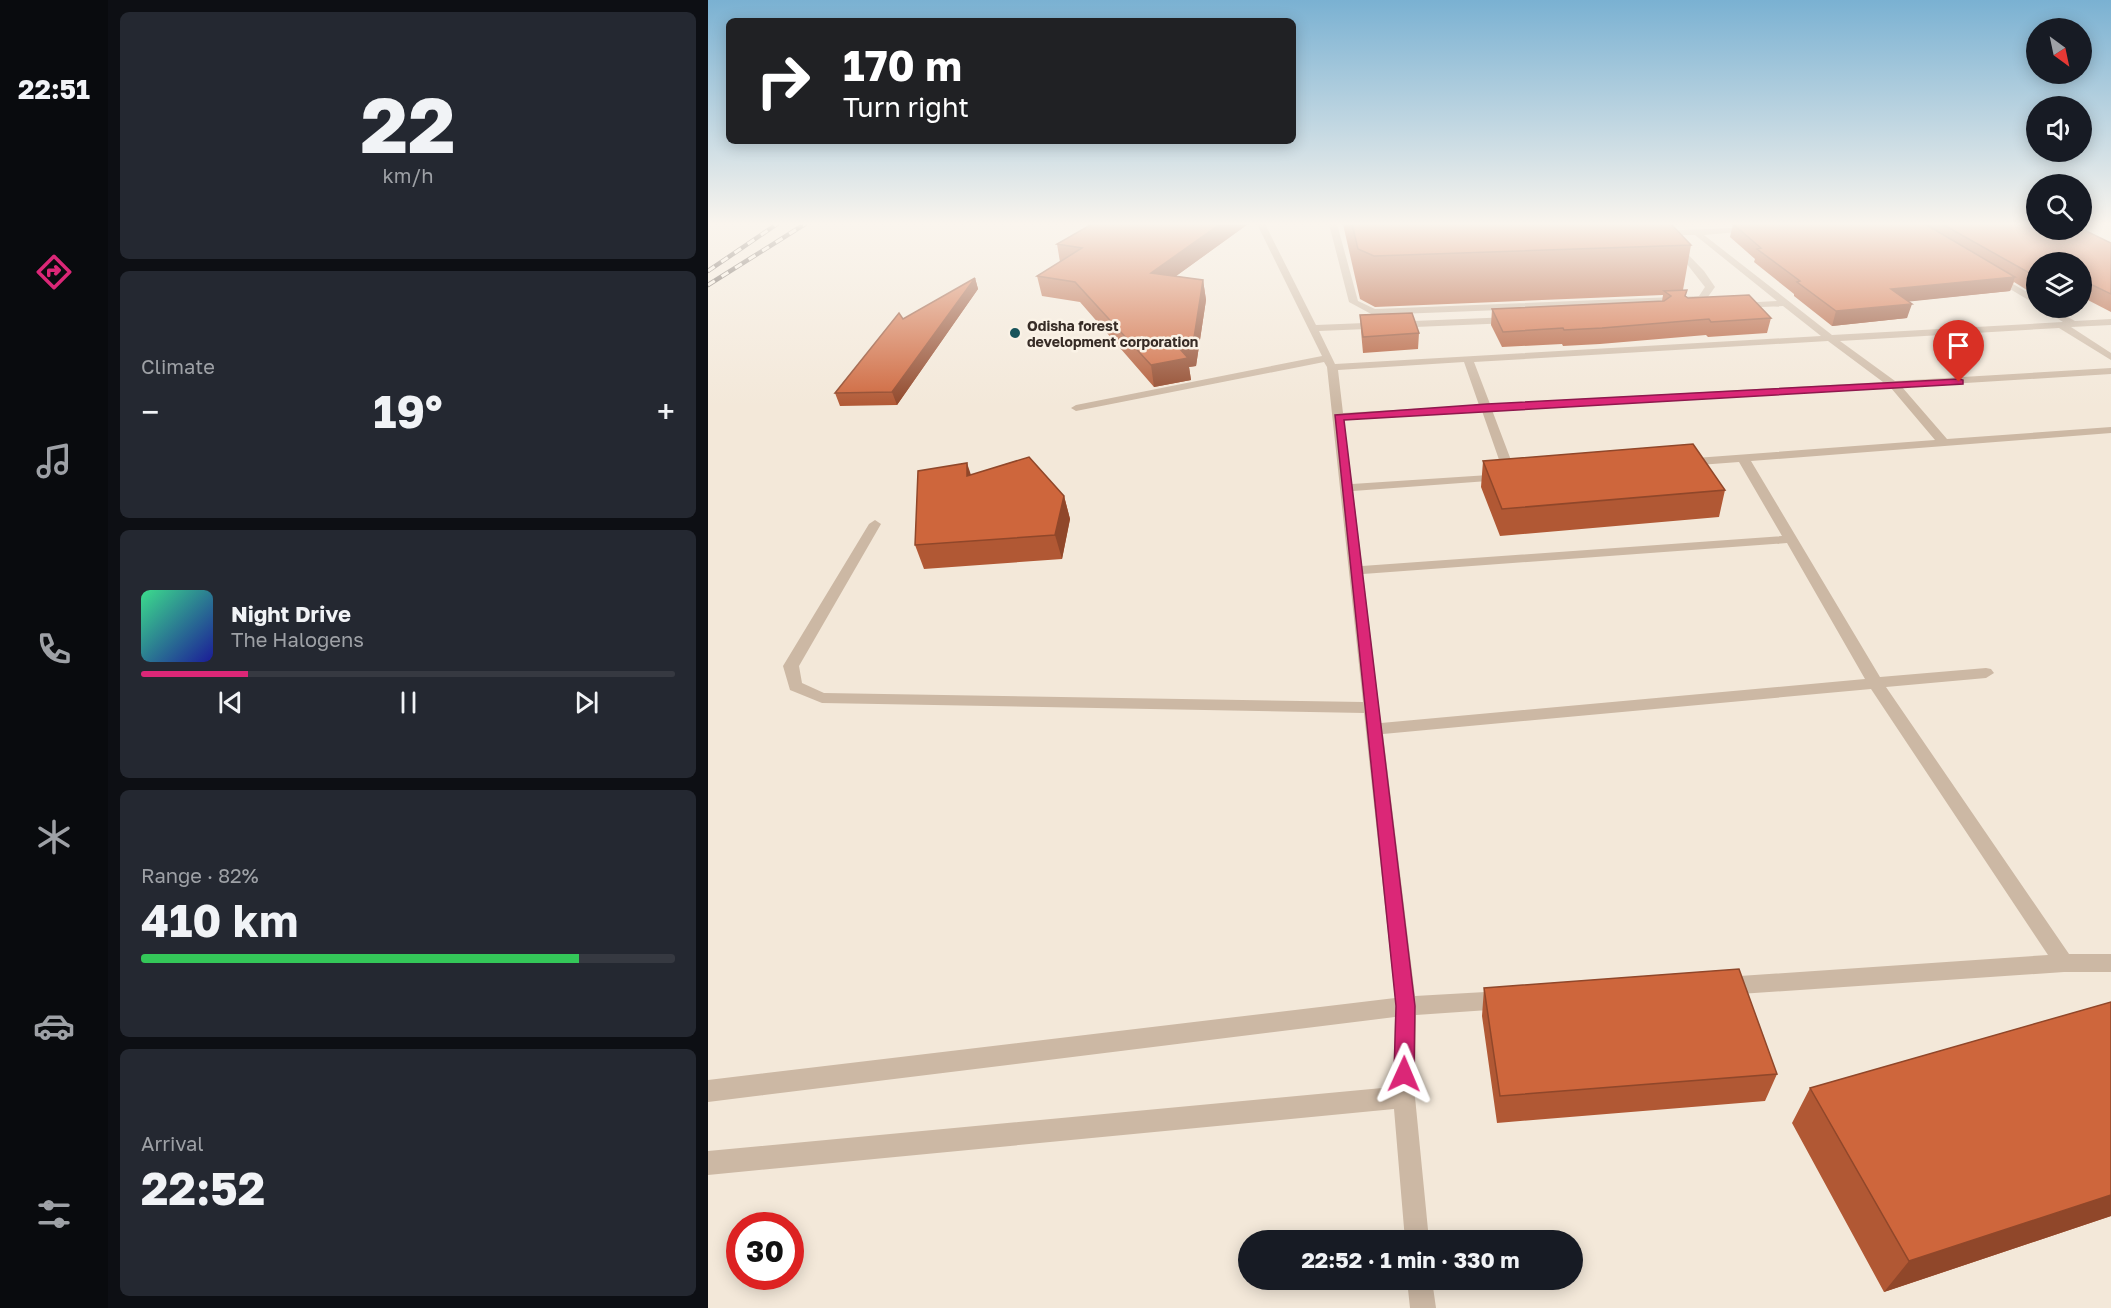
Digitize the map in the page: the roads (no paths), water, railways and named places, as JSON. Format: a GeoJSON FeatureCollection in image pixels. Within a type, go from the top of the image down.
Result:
{"type":"FeatureCollection","features":[{"type":"Feature","properties":{"kind":"street"},"geometry":{"type":"LineString","coordinates":[[1292,285],[1330,362],[1338,417],[1406,1006],[1404,1097],[1416,1230]]}},
{"type":"Feature","properties":{"kind":"street"},"geometry":{"type":"LineString","coordinates":[[1349,285],[1353,302],[1373,312],[1702,299],[1710,287],[1708,285]]}},
{"type":"Feature","properties":{"kind":"street"},"geometry":{"type":"LineString","coordinates":[[1763,285],[1894,386],[1944,443]]}},
{"type":"Feature","properties":{"kind":"street"},"geometry":{"type":"LineString","coordinates":[[2009,285],[2026,295]]}},
{"type":"Feature","properties":{"kind":"street"},"geometry":{"type":"LineString","coordinates":[[1727,307],[1786,303]]}},
{"type":"Feature","properties":{"kind":"street"},"geometry":{"type":"LineString","coordinates":[[1632,313],[1703,308]]}},
{"type":"Feature","properties":{"kind":"street"},"geometry":{"type":"LineString","coordinates":[[2063,318],[2075,325]]}},
{"type":"Feature","properties":{"kind":"street"},"geometry":{"type":"LineString","coordinates":[[1313,328],[1526,319]]}},
{"type":"Feature","properties":{"kind":"street"},"geometry":{"type":"LineString","coordinates":[[1076,408],[1330,362],[1468,359],[2111,322]]}},
{"type":"Feature","properties":{"kind":"street"},"geometry":{"type":"LineString","coordinates":[[2063,326],[2111,357]]}},
{"type":"Feature","properties":{"kind":"street"},"geometry":{"type":"LineString","coordinates":[[1347,488],[1517,475],[1468,359]]}},
{"type":"Feature","properties":{"kind":"street"},"geometry":{"type":"LineString","coordinates":[[1338,417],[1894,386],[2111,371]]}},
{"type":"Feature","properties":{"kind":"street"},"geometry":{"type":"LineString","coordinates":[[1673,463],[2111,430]]}},
{"type":"Feature","properties":{"kind":"street"},"geometry":{"type":"LineString","coordinates":[[1743,458],[1876,684],[2064,963]]}},
{"type":"Feature","properties":{"kind":"street"},"geometry":{"type":"LineString","coordinates":[[875,524],[791,666],[795,686],[822,698],[1372,708]]}},
{"type":"Feature","properties":{"kind":"street"},"geometry":{"type":"LineString","coordinates":[[1356,570],[1792,539]]}},
{"type":"Feature","properties":{"kind":"street"},"geometry":{"type":"LineString","coordinates":[[1375,729],[1986,673]]}},
{"type":"Feature","properties":{"kind":"street"},"geometry":{"type":"LineString","coordinates":[[1702,987],[2064,963],[2111,963]]}},
{"type":"Feature","properties":{"kind":"street"},"geometry":{"type":"LineString","coordinates":[[708,1091],[1406,1006],[1524,998]]}},
{"type":"Feature","properties":{"kind":"street"},"geometry":{"type":"LineString","coordinates":[[708,1163],[1404,1097]]}},
{"type":"Feature","properties":{"kind":"street"},"geometry":{"type":"LineString","coordinates":[[1421,1290],[1423,1308]]}},
{"type":"Feature","properties":{"kind":"place","name":"Odisha forest development corporation"},"geometry":{"type":"Point","coordinates":[1015,333]}}]}
